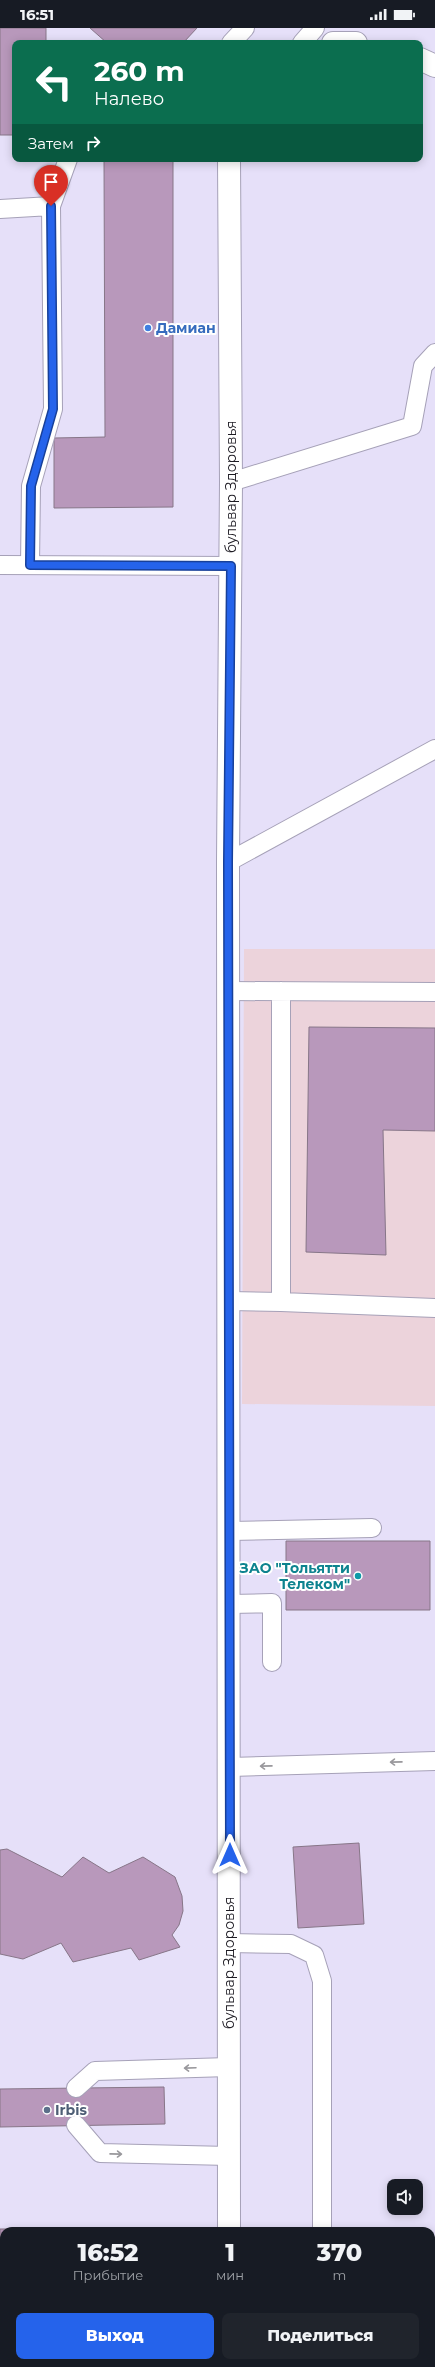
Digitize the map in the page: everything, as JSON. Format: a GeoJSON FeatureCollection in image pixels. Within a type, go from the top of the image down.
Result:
{"type":"FeatureCollection","features":[{"type":"Feature","properties":{"kind":"street"},"geometry":{"type":"LineString","coordinates":[[423,60],[435,66]]}},
{"type":"Feature","properties":{"kind":"street","name":"бульвар Здоровья"},"geometry":{"type":"LineString","coordinates":[[229,162],[231,566],[228,862],[230,1531],[229,2227]]}},
{"type":"Feature","properties":{"kind":"lane"},"geometry":{"type":"LineString","coordinates":[[235,40],[245,28]]}},
{"type":"Feature","properties":{"kind":"lane"},"geometry":{"type":"LineString","coordinates":[[305,40],[315,28]]}},
{"type":"Feature","properties":{"kind":"lane"},"geometry":{"type":"LineString","coordinates":[[30,565],[31,486],[53,409],[51,206],[67,162]]}},
{"type":"Feature","properties":{"kind":"lane"},"geometry":{"type":"LineString","coordinates":[[0,209],[51,206]]}},
{"type":"Feature","properties":{"kind":"lane"},"geometry":{"type":"LineString","coordinates":[[231,482],[412,426],[423,366],[435,354]]}},
{"type":"Feature","properties":{"kind":"lane"},"geometry":{"type":"LineString","coordinates":[[0,565],[231,566]]}},
{"type":"Feature","properties":{"kind":"lane"},"geometry":{"type":"LineString","coordinates":[[228,862],[435,749]]}},
{"type":"Feature","properties":{"kind":"lane"},"geometry":{"type":"LineString","coordinates":[[229,991],[435,992]]}},
{"type":"Feature","properties":{"kind":"lane"},"geometry":{"type":"LineString","coordinates":[[281,991],[281,1302]]}},
{"type":"Feature","properties":{"kind":"lane"},"geometry":{"type":"LineString","coordinates":[[229,1301],[435,1308]]}},
{"type":"Feature","properties":{"kind":"lane"},"geometry":{"type":"LineString","coordinates":[[230,1531],[372,1528]]}},
{"type":"Feature","properties":{"kind":"lane"},"geometry":{"type":"LineString","coordinates":[[230,1604],[272,1604],[272,1662]]}},
{"type":"Feature","properties":{"kind":"lane"},"geometry":{"type":"LineString","coordinates":[[230,1767],[435,1761]]}},
{"type":"Feature","properties":{"kind":"lane"},"geometry":{"type":"LineString","coordinates":[[229,1943],[291,1944],[314,1955],[322,1981],[322,2227]]}},
{"type":"Feature","properties":{"kind":"lane"},"geometry":{"type":"LineString","coordinates":[[76,2088],[95,2071],[229,2067]]}},
{"type":"Feature","properties":{"kind":"lane"},"geometry":{"type":"LineString","coordinates":[[76,2126],[100,2153],[229,2156]]}},
{"type":"Feature","properties":{"kind":"shaded area"},"geometry":{"type":"Polygon","coordinates":[[[244,949],[435,949],[435,1406],[242,1404],[244,949]]]}},
{"type":"Feature","properties":{"kind":"building"},"geometry":{"type":"Polygon","coordinates":[[[0,28],[46,28],[46,40],[12,40],[12,135],[0,135],[0,28]]]}},
{"type":"Feature","properties":{"kind":"building"},"geometry":{"type":"Polygon","coordinates":[[[90,28],[197,28],[186,40],[104,40],[90,28]]]}},
{"type":"Feature","properties":{"kind":"building"},"geometry":{"type":"Polygon","coordinates":[[[104,162],[173,162],[173,507],[54,508],[54,438],[105,437],[104,162]]]}},
{"type":"Feature","properties":{"kind":"building"},"geometry":{"type":"Polygon","coordinates":[[[309,1027],[435,1028],[435,1131],[383,1130],[386,1255],[306,1252],[309,1027]]]}},
{"type":"Feature","properties":{"kind":"building","name":"ЗАО \"Тольятти Телеком\""},"geometry":{"type":"Polygon","coordinates":[[[286,1541],[430,1541],[430,1610],[286,1610],[286,1541]]]}},
{"type":"Feature","properties":{"kind":"building"},"geometry":{"type":"Polygon","coordinates":[[[359,1843],[364,1924],[298,1928],[293,1847],[359,1843]]]}},
{"type":"Feature","properties":{"kind":"building"},"geometry":{"type":"Polygon","coordinates":[[[7,1849],[62,1877],[83,1857],[109,1873],[143,1857],[175,1877],[182,1896],[183,1911],[179,1925],[172,1935],[180,1947],[139,1960],[131,1948],[73,1962],[61,1943],[23,1959],[0,1954],[0,1850],[7,1849]]]}},
{"type":"Feature","properties":{"kind":"building"},"geometry":{"type":"Polygon","coordinates":[[[164,2087],[165,2124],[0,2127],[0,2089],[164,2087]]]}},
{"type":"Feature","properties":{"kind":"place","name":"Дамиан"},"geometry":{"type":"Point","coordinates":[148,328]}},
{"type":"Feature","properties":{"kind":"place","name":"ЗАО \"Тольятти Телеком\""},"geometry":{"type":"Point","coordinates":[358,1576]}},
{"type":"Feature","properties":{"kind":"place","name":"Irbis"},"geometry":{"type":"Point","coordinates":[47,2110]}},
{"type":"Feature","properties":{"kind":"route"},"geometry":{"type":"LineString","coordinates":[[51,206],[53,409],[31,486],[30,565],[231,566],[228,862],[230,1855]]}}]}
